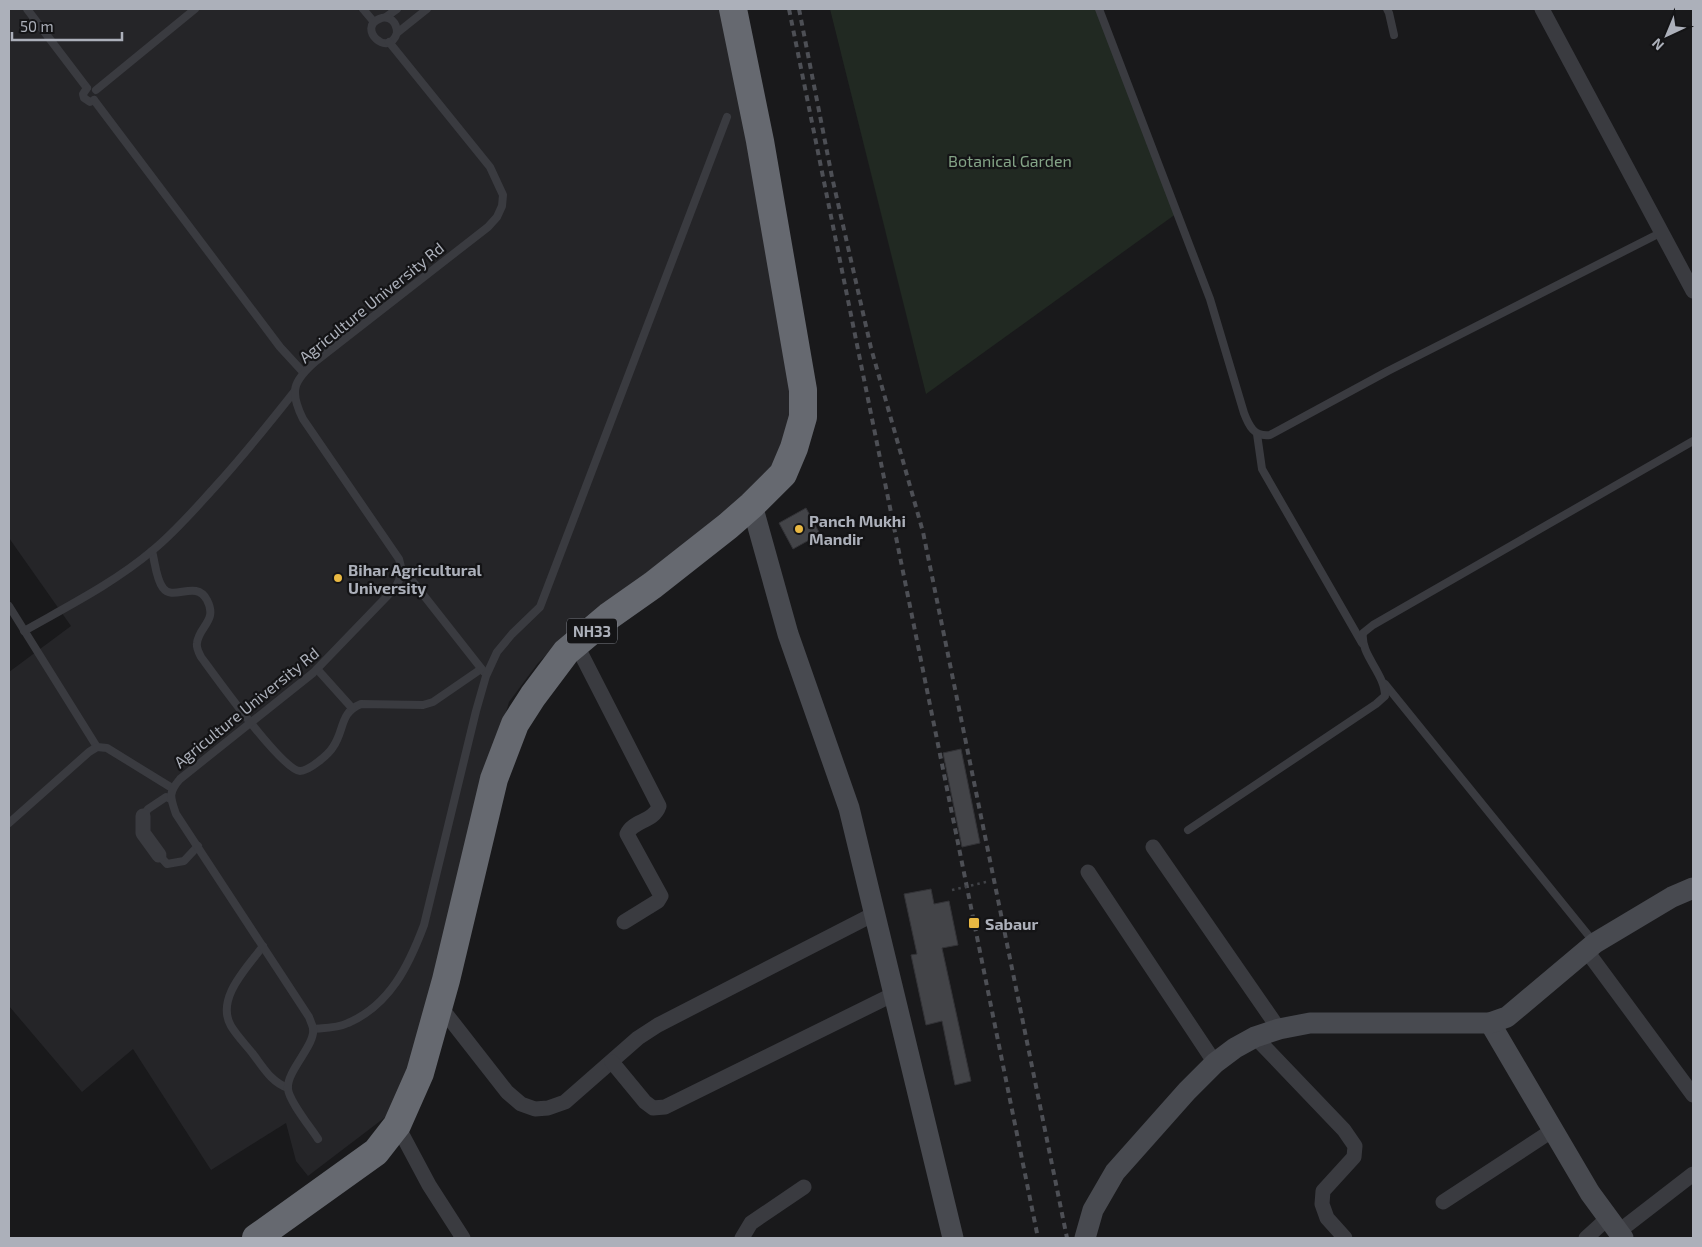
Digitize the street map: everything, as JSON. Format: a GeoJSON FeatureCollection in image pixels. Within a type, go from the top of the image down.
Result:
{"type":"FeatureCollection","features":[{"type":"Feature","properties":{"kind":"highway","name":"NH33"},"geometry":{"type":"LineString","coordinates":[[256,1238],[376,1152],[397,1124],[420,1073],[439,1005],[494,779],[515,724],[533,696],[566,652],[609,616],[653,585],[752,506],[783,474],[794,448],[803,417],[803,390],[760,141],[733,9]]}},
{"type":"Feature","properties":{"kind":"street"},"geometry":{"type":"LineString","coordinates":[[1542,9],[1693,290]]}},
{"type":"Feature","properties":{"kind":"street"},"geometry":{"type":"LineString","coordinates":[[752,506],[788,634],[849,808],[953,1238]]}},
{"type":"Feature","properties":{"kind":"street"},"geometry":{"type":"LineString","coordinates":[[576,644],[659,806],[658,812],[629,829],[627,834],[661,896],[658,901],[624,922]]}},
{"type":"Feature","properties":{"kind":"street"},"geometry":{"type":"LineString","coordinates":[[143,816],[144,833],[159,855]]}},
{"type":"Feature","properties":{"kind":"street"},"geometry":{"type":"LineString","coordinates":[[1153,847],[1279,1029]]}},
{"type":"Feature","properties":{"kind":"street"},"geometry":{"type":"LineString","coordinates":[[1088,872],[1215,1063]]}},
{"type":"Feature","properties":{"kind":"street"},"geometry":{"type":"LineString","coordinates":[[1085,1238],[1092,1210],[1115,1172],[1187,1091],[1215,1063],[1255,1036],[1310,1023],[1490,1023],[1507,1016],[1590,946],[1672,897],[1693,888]]}},
{"type":"Feature","properties":{"kind":"street"},"geometry":{"type":"LineString","coordinates":[[439,1005],[507,1092],[522,1104],[535,1109],[548,1108],[565,1102],[638,1038],[658,1025],[874,914]]}},
{"type":"Feature","properties":{"kind":"street"},"geometry":{"type":"LineString","coordinates":[[1590,946],[1693,1095]]}},
{"type":"Feature","properties":{"kind":"street"},"geometry":{"type":"LineString","coordinates":[[612,1062],[645,1102],[653,1108],[665,1107],[894,994]]}},
{"type":"Feature","properties":{"kind":"street"},"geometry":{"type":"LineString","coordinates":[[1490,1023],[1590,1193],[1616,1230]]}},
{"type":"Feature","properties":{"kind":"street"},"geometry":{"type":"LineString","coordinates":[[1255,1036],[1344,1130],[1355,1146],[1354,1157],[1323,1191],[1322,1204],[1327,1218],[1346,1238]]}},
{"type":"Feature","properties":{"kind":"street"},"geometry":{"type":"LineString","coordinates":[[397,1124],[429,1185],[464,1238]]}},
{"type":"Feature","properties":{"kind":"street"},"geometry":{"type":"LineString","coordinates":[[1443,1202],[1553,1130]]}},
{"type":"Feature","properties":{"kind":"street"},"geometry":{"type":"LineString","coordinates":[[1586,1238],[1616,1230],[1693,1174]]}},
{"type":"Feature","properties":{"kind":"street"},"geometry":{"type":"LineString","coordinates":[[742,1238],[750,1223],[804,1187]]}},
{"type":"Feature","properties":{"kind":"lane"},"geometry":{"type":"LineString","coordinates":[[27,9],[87,88],[96,90]]}},
{"type":"Feature","properties":{"kind":"lane"},"geometry":{"type":"LineString","coordinates":[[96,90],[195,9]]}},
{"type":"Feature","properties":{"kind":"lane"},"geometry":{"type":"LineString","coordinates":[[363,9],[374,22]]}},
{"type":"Feature","properties":{"kind":"lane"},"geometry":{"type":"LineString","coordinates":[[386,18],[397,9]]}},
{"type":"Feature","properties":{"kind":"lane"},"geometry":{"type":"LineString","coordinates":[[397,33],[396,24],[390,18],[377,19],[374,22],[372,30],[374,38],[381,42],[389,42],[396,37],[397,33],[427,9]]}},
{"type":"Feature","properties":{"kind":"lane"},"geometry":{"type":"LineString","coordinates":[[1099,9],[1210,299],[1248,424],[1257,434],[1263,436],[1270,435],[1388,371],[1662,232]]}},
{"type":"Feature","properties":{"kind":"lane"},"geometry":{"type":"LineString","coordinates":[[1387,9],[1394,35]]}},
{"type":"Feature","properties":{"kind":"lane","name":"Agriculture University Rd"},"geometry":{"type":"LineString","coordinates":[[24,631],[123,573],[152,551],[180,526],[244,454],[294,392],[303,372],[488,227],[497,217],[502,206],[502,195],[490,167],[389,42]]}},
{"type":"Feature","properties":{"kind":"lane"},"geometry":{"type":"LineString","coordinates":[[87,88],[83,94],[84,98],[90,102],[94,100]]}},
{"type":"Feature","properties":{"kind":"lane"},"geometry":{"type":"LineString","coordinates":[[94,100],[97,94],[96,90]]}},
{"type":"Feature","properties":{"kind":"lane"},"geometry":{"type":"LineString","coordinates":[[94,100],[275,340],[303,372]]}},
{"type":"Feature","properties":{"kind":"lane"},"geometry":{"type":"LineString","coordinates":[[318,1139],[290,1096],[289,1080],[311,1039],[313,1030],[346,1024],[361,1016],[380,1001],[398,981],[406,968],[424,925],[484,672],[512,634],[540,607],[727,117]]}},
{"type":"Feature","properties":{"kind":"lane"},"geometry":{"type":"LineString","coordinates":[[294,392],[296,405],[303,419],[399,559],[403,569],[484,672]]}},
{"type":"Feature","properties":{"kind":"lane"},"geometry":{"type":"LineString","coordinates":[[1188,830],[1376,704],[1385,696],[1385,687],[1382,680],[1362,643],[1262,469],[1257,434]]}},
{"type":"Feature","properties":{"kind":"lane"},"geometry":{"type":"LineString","coordinates":[[1362,643],[1363,633],[1373,625],[1693,441]]}},
{"type":"Feature","properties":{"kind":"lane"},"geometry":{"type":"LineString","coordinates":[[152,551],[161,586],[165,591],[173,593],[191,590],[200,592],[206,598],[210,606],[210,615],[208,624],[196,642],[197,649],[250,723],[290,766],[298,771],[307,770],[333,747],[347,713],[352,708],[361,704],[423,705],[433,702],[484,672]]}},
{"type":"Feature","properties":{"kind":"lane","name":"Agriculture University Rd"},"geometry":{"type":"LineString","coordinates":[[313,1030],[309,1017],[176,814],[171,799],[172,788],[180,779],[317,668],[395,588],[401,579],[403,569]]}},
{"type":"Feature","properties":{"kind":"lane"},"geometry":{"type":"LineString","coordinates":[[9,606],[98,747]]}},
{"type":"Feature","properties":{"kind":"lane"},"geometry":{"type":"LineString","coordinates":[[317,668],[352,708]]}},
{"type":"Feature","properties":{"kind":"lane"},"geometry":{"type":"LineString","coordinates":[[1382,680],[1590,946]]}},
{"type":"Feature","properties":{"kind":"lane"},"geometry":{"type":"LineString","coordinates":[[9,823],[89,752],[98,747],[107,748],[118,754],[172,788]]}},
{"type":"Feature","properties":{"kind":"lane"},"geometry":{"type":"LineString","coordinates":[[143,816],[148,809],[166,797],[171,799]]}},
{"type":"Feature","properties":{"kind":"lane"},"geometry":{"type":"LineString","coordinates":[[159,855],[167,864],[184,861],[198,846]]}},
{"type":"Feature","properties":{"kind":"lane"},"geometry":{"type":"LineString","coordinates":[[263,946],[234,986],[226,1008],[227,1014],[231,1026],[270,1076],[277,1083],[288,1088]]}},
{"type":"Feature","properties":{"kind":"path"},"geometry":{"type":"LineString","coordinates":[[952,890],[990,881]]}},
{"type":"Feature","properties":{"kind":"shaded area","name":"Bihar Agricultural University"},"geometry":{"type":"Polygon","coordinates":[[[9,9],[722,9],[795,391],[789,438],[773,471],[735,508],[584,618],[538,663],[509,702],[492,760],[422,1048],[396,1109],[308,1176],[296,1161],[286,1123],[211,1170],[133,1049],[82,1092],[9,1006],[9,672],[71,626],[9,538],[9,9]]]}},
{"type":"Feature","properties":{"kind":"green space","name":"Botanical Garden"},"geometry":{"type":"Polygon","coordinates":[[[830,9],[1099,9],[1180,211],[926,394],[830,9]]]}},
{"type":"Feature","properties":{"kind":"building","name":"Panch Mukhi Mandir"},"geometry":{"type":"Polygon","coordinates":[[[806,508],[820,534],[793,549],[779,523],[806,508]]]}},
{"type":"Feature","properties":{"kind":"building"},"geometry":{"type":"Polygon","coordinates":[[[961,749],[980,843],[962,847],[943,753],[961,749]]]}},
{"type":"Feature","properties":{"kind":"building"},"geometry":{"type":"Polygon","coordinates":[[[931,889],[934,904],[949,901],[958,945],[942,948],[971,1081],[955,1085],[942,1021],[926,1025],[911,955],[917,954],[904,894],[931,889]]]}},
{"type":"Feature","properties":{"kind":"railway"},"geometry":{"type":"LineString","coordinates":[[789,9],[1038,1238]]}},
{"type":"Feature","properties":{"kind":"railway"},"geometry":{"type":"LineString","coordinates":[[799,9],[832,177],[871,348],[923,532],[1067,1238]]}},
{"type":"Feature","properties":{"kind":"place","name":"Panch Mukhi Mandir"},"geometry":{"type":"Point","coordinates":[799,529]}},
{"type":"Feature","properties":{"kind":"place","name":"Bihar Agricultural University"},"geometry":{"type":"Point","coordinates":[338,578]}},
{"type":"Feature","properties":{"kind":"place","name":"Sabaur"},"geometry":{"type":"Point","coordinates":[974,923]}}]}
